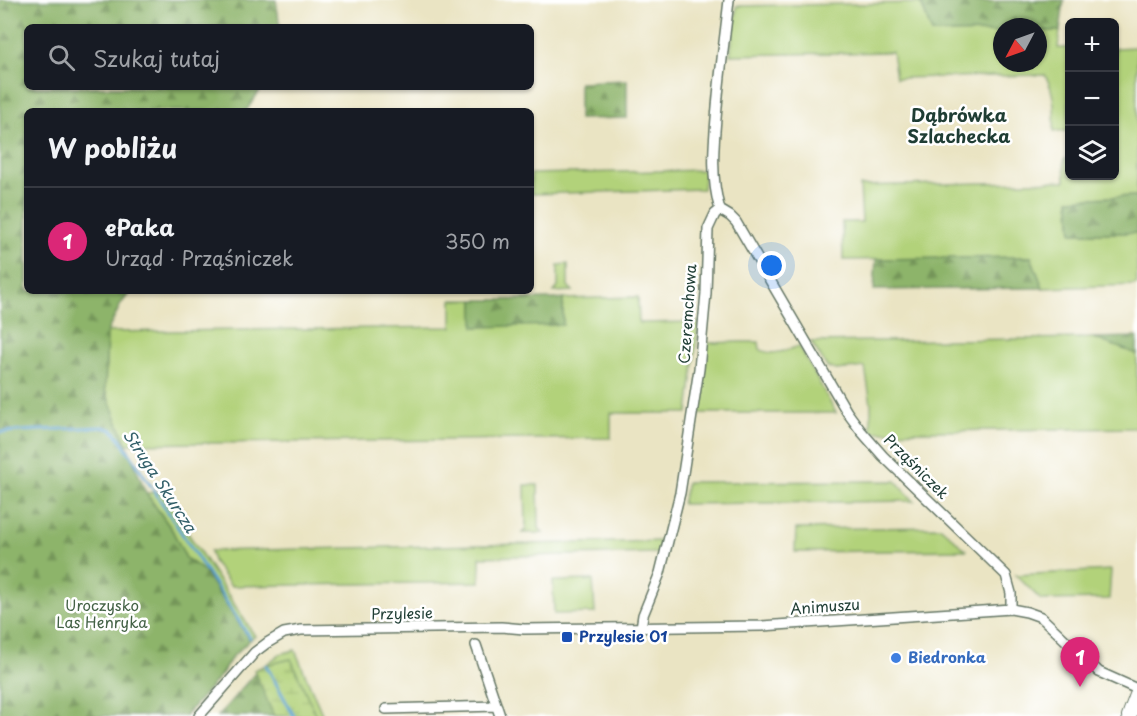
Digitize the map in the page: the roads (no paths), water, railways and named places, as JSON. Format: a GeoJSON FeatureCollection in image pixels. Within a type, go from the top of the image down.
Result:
{"type":"FeatureCollection","features":[{"type":"Feature","properties":{"kind":"main road"},"geometry":{"type":"LineString","coordinates":[[1129,716],[1137,695]]}},
{"type":"Feature","properties":{"kind":"street"},"geometry":{"type":"LineString","coordinates":[[720,210],[713,170],[719,81],[729,0]]}},
{"type":"Feature","properties":{"kind":"street","name":"Prząśniczek"},"geometry":{"type":"LineString","coordinates":[[720,210],[736,222],[854,422],[883,456],[1006,575],[1011,593],[1011,609]]}},
{"type":"Feature","properties":{"kind":"street","name":"Czeremchowa"},"geometry":{"type":"LineString","coordinates":[[641,628],[643,615],[660,573],[680,493],[699,369],[706,292],[708,229],[715,214],[720,210]]}},
{"type":"Feature","properties":{"kind":"street"},"geometry":{"type":"LineString","coordinates":[[1011,609],[1041,617],[1099,672],[1137,689]]}},
{"type":"Feature","properties":{"kind":"street","name":"Animuszu"},"geometry":{"type":"LineString","coordinates":[[641,628],[762,626],[1011,609]]}},
{"type":"Feature","properties":{"kind":"street","name":"Przylesie"},"geometry":{"type":"LineString","coordinates":[[199,716],[255,652],[284,633],[301,630],[427,628],[641,628]]}},
{"type":"Feature","properties":{"kind":"street"},"geometry":{"type":"LineString","coordinates":[[476,645],[500,716]]}},
{"type":"Feature","properties":{"kind":"street"},"geometry":{"type":"LineString","coordinates":[[386,709],[497,706]]}},
{"type":"Feature","properties":{"kind":"waterway","name":"Struga Skurcza"},"geometry":{"type":"LineString","coordinates":[[0,432],[103,427],[113,430],[250,638]]}},
{"type":"Feature","properties":{"kind":"waterway","name":"Struga Skurcza"},"geometry":{"type":"LineString","coordinates":[[266,665],[294,716]]}},
{"type":"Feature","properties":{"kind":"place","name":"Przylesie 01"},"geometry":{"type":"Point","coordinates":[567,637]}},
{"type":"Feature","properties":{"kind":"place","name":"Biedronka"},"geometry":{"type":"Point","coordinates":[896,658]}},
{"type":"Feature","properties":{"kind":"place","name":"ePaka"},"geometry":{"type":"Point","coordinates":[1080,687]}},
{"type":"Feature","properties":{"kind":"district","name":"Dąbrówka Szlachecka"},"geometry":{"type":"Point","coordinates":[959,126]}},
{"type":"Feature","properties":{"kind":"park label","name":"Uroczysko Las Henryka"},"geometry":{"type":"Point","coordinates":[102,614]}}]}
